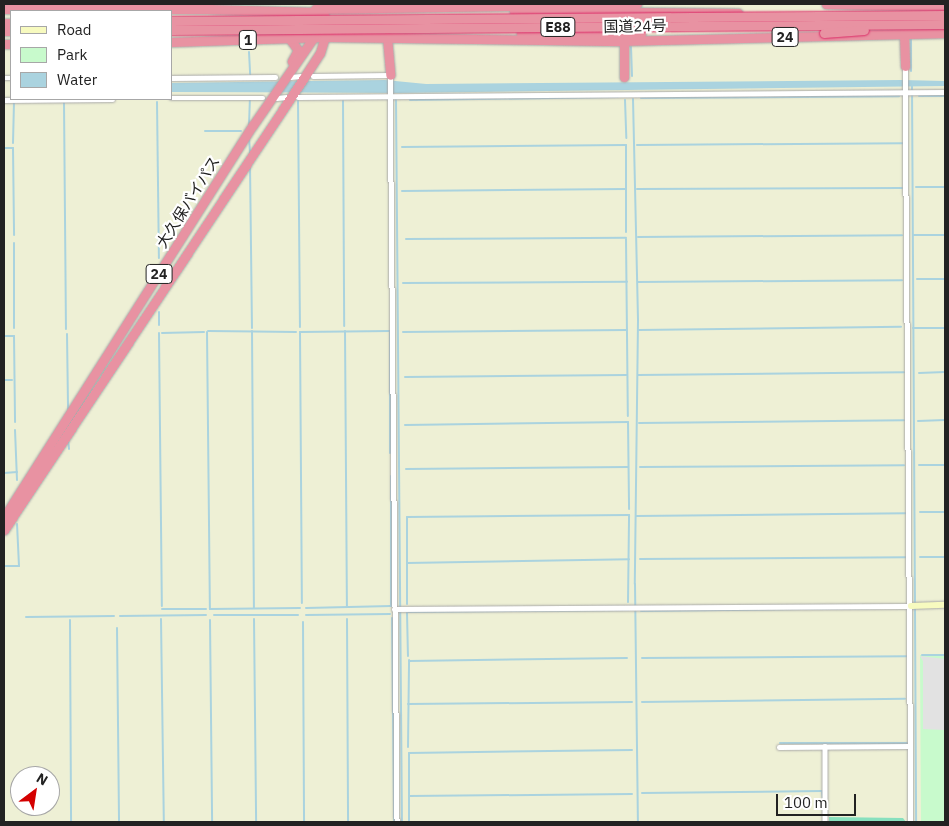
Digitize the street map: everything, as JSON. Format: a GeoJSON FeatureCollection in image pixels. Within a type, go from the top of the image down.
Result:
{"type":"FeatureCollection","features":[{"type":"Feature","properties":{"kind":"highway","name":"国道24号"},"geometry":{"type":"LineString","coordinates":[[340,9],[387,7],[406,10],[637,4]]}},
{"type":"Feature","properties":{"kind":"highway"},"geometry":{"type":"LineString","coordinates":[[826,4],[943,6]]}},
{"type":"Feature","properties":{"kind":"highway","name":"1"},"geometry":{"type":"LineString","coordinates":[[4,9],[16,6],[64,9],[340,9]]}},
{"type":"Feature","properties":{"kind":"highway"},"geometry":{"type":"LineString","coordinates":[[208,9],[234,12],[318,12],[324,15],[326,37]]}},
{"type":"Feature","properties":{"kind":"highway","name":"大久保バイパス"},"geometry":{"type":"LineString","coordinates":[[4,530],[21,497],[271,96],[313,38],[340,9]]}},
{"type":"Feature","properties":{"kind":"highway"},"geometry":{"type":"LineString","coordinates":[[406,10],[477,12],[648,10],[824,16]]}},
{"type":"Feature","properties":{"kind":"highway","name":"E88"},"geometry":{"type":"LineString","coordinates":[[172,22],[945,14]]}},
{"type":"Feature","properties":{"kind":"highway","name":"E88"},"geometry":{"type":"LineString","coordinates":[[172,30],[944,30]]}},
{"type":"Feature","properties":{"kind":"highway","name":"国道24号"},"geometry":{"type":"LineString","coordinates":[[326,37],[388,41],[415,38],[624,40],[906,37],[944,30]]}},
{"type":"Feature","properties":{"kind":"highway"},"geometry":{"type":"LineString","coordinates":[[415,38],[478,34],[824,33],[944,30]]}},
{"type":"Feature","properties":{"kind":"highway","name":"1"},"geometry":{"type":"LineString","coordinates":[[172,42],[326,37]]}},
{"type":"Feature","properties":{"kind":"highway","name":"大久保バイパス"},"geometry":{"type":"LineString","coordinates":[[4,517],[21,497],[68,424],[250,160],[320,53],[326,37]]}},
{"type":"Feature","properties":{"kind":"highway"},"geometry":{"type":"LineString","coordinates":[[905,66],[906,37]]}},
{"type":"Feature","properties":{"kind":"highway"},"geometry":{"type":"LineString","coordinates":[[283,78],[298,50],[289,38]]}},
{"type":"Feature","properties":{"kind":"highway"},"geometry":{"type":"LineString","coordinates":[[320,53],[341,41],[451,39]]}},
{"type":"Feature","properties":{"kind":"highway"},"geometry":{"type":"LineString","coordinates":[[624,40],[626,77]]}},
{"type":"Feature","properties":{"kind":"highway"},"geometry":{"type":"LineString","coordinates":[[388,41],[390,77]]}},
{"type":"Feature","properties":{"kind":"street"},"geometry":{"type":"LineString","coordinates":[[905,66],[914,606],[910,746],[911,822]]}},
{"type":"Feature","properties":{"kind":"street"},"geometry":{"type":"LineString","coordinates":[[172,78],[390,77],[399,658],[397,822]]}},
{"type":"Feature","properties":{"kind":"street"},"geometry":{"type":"LineString","coordinates":[[172,98],[945,92]]}},
{"type":"Feature","properties":{"kind":"street"},"geometry":{"type":"LineString","coordinates":[[398,609],[945,606]]}},
{"type":"Feature","properties":{"kind":"street"},"geometry":{"type":"LineString","coordinates":[[824,746],[825,822]]}},
{"type":"Feature","properties":{"kind":"street"},"geometry":{"type":"LineString","coordinates":[[779,747],[910,746]]}},
{"type":"Feature","properties":{"kind":"green space"},"geometry":{"type":"Polygon","coordinates":[[[4,4],[945,4],[945,822],[4,822],[4,4]]]}},
{"type":"Feature","properties":{"kind":"green space"},"geometry":{"type":"Polygon","coordinates":[[[920,655],[945,655],[945,822],[921,822],[920,655]]]}},
{"type":"Feature","properties":{"kind":"green space"},"geometry":{"type":"Polygon","coordinates":[[[829,817],[903,818],[906,822],[829,822],[829,817]]]}},
{"type":"Feature","properties":{"kind":"shaded area"},"geometry":{"type":"Polygon","coordinates":[[[920,656],[945,659],[944,730],[923,729],[923,661],[920,656]]]}},
{"type":"Feature","properties":{"kind":"water"},"geometry":{"type":"Polygon","coordinates":[[[385,80],[426,84],[901,80],[945,81],[945,86],[399,93],[172,92],[172,83],[385,80]]]}},
{"type":"Feature","properties":{"kind":"waterway"},"geometry":{"type":"LineString","coordinates":[[911,39],[911,71]]}},
{"type":"Feature","properties":{"kind":"waterway"},"geometry":{"type":"LineString","coordinates":[[631,47],[632,76]]}},
{"type":"Feature","properties":{"kind":"waterway"},"geometry":{"type":"LineString","coordinates":[[249,52],[250,74]]}},
{"type":"Feature","properties":{"kind":"waterway"},"geometry":{"type":"LineString","coordinates":[[912,86],[915,604]]}},
{"type":"Feature","properties":{"kind":"waterway"},"geometry":{"type":"LineString","coordinates":[[641,98],[899,96]]}},
{"type":"Feature","properties":{"kind":"waterway"},"geometry":{"type":"LineString","coordinates":[[919,96],[945,96]]}},
{"type":"Feature","properties":{"kind":"waterway"},"geometry":{"type":"LineString","coordinates":[[396,97],[402,822]]}},
{"type":"Feature","properties":{"kind":"waterway"},"geometry":{"type":"LineString","coordinates":[[410,100],[618,97]]}},
{"type":"Feature","properties":{"kind":"waterway"},"geometry":{"type":"LineString","coordinates":[[633,99],[638,321],[635,584],[638,822]]}},
{"type":"Feature","properties":{"kind":"waterway"},"geometry":{"type":"LineString","coordinates":[[249,125],[250,100]]}},
{"type":"Feature","properties":{"kind":"waterway"},"geometry":{"type":"LineString","coordinates":[[625,100],[626,138]]}},
{"type":"Feature","properties":{"kind":"waterway"},"geometry":{"type":"LineString","coordinates":[[13,143],[14,101]]}},
{"type":"Feature","properties":{"kind":"waterway"},"geometry":{"type":"LineString","coordinates":[[298,101],[300,327]]}},
{"type":"Feature","properties":{"kind":"waterway"},"geometry":{"type":"LineString","coordinates":[[343,101],[344,326]]}},
{"type":"Feature","properties":{"kind":"waterway"},"geometry":{"type":"LineString","coordinates":[[157,102],[159,258]]}},
{"type":"Feature","properties":{"kind":"waterway"},"geometry":{"type":"LineString","coordinates":[[64,103],[66,329]]}},
{"type":"Feature","properties":{"kind":"waterway"},"geometry":{"type":"LineString","coordinates":[[205,131],[241,131]]}},
{"type":"Feature","properties":{"kind":"waterway"},"geometry":{"type":"LineString","coordinates":[[249,138],[250,153]]}},
{"type":"Feature","properties":{"kind":"waterway"},"geometry":{"type":"LineString","coordinates":[[637,145],[903,143]]}},
{"type":"Feature","properties":{"kind":"waterway"},"geometry":{"type":"LineString","coordinates":[[626,145],[626,232]]}},
{"type":"Feature","properties":{"kind":"waterway"},"geometry":{"type":"LineString","coordinates":[[402,147],[626,145]]}},
{"type":"Feature","properties":{"kind":"waterway"},"geometry":{"type":"LineString","coordinates":[[4,148],[13,148],[14,235]]}},
{"type":"Feature","properties":{"kind":"waterway"},"geometry":{"type":"LineString","coordinates":[[250,165],[252,328]]}},
{"type":"Feature","properties":{"kind":"waterway"},"geometry":{"type":"LineString","coordinates":[[916,187],[945,187]]}},
{"type":"Feature","properties":{"kind":"waterway"},"geometry":{"type":"LineString","coordinates":[[637,189],[902,188]]}},
{"type":"Feature","properties":{"kind":"waterway"},"geometry":{"type":"LineString","coordinates":[[402,191],[626,189]]}},
{"type":"Feature","properties":{"kind":"waterway"},"geometry":{"type":"LineString","coordinates":[[638,237],[902,235]]}},
{"type":"Feature","properties":{"kind":"waterway"},"geometry":{"type":"LineString","coordinates":[[913,235],[945,235]]}},
{"type":"Feature","properties":{"kind":"waterway"},"geometry":{"type":"LineString","coordinates":[[406,239],[626,238]]}},
{"type":"Feature","properties":{"kind":"waterway"},"geometry":{"type":"LineString","coordinates":[[626,239],[628,416]]}},
{"type":"Feature","properties":{"kind":"waterway"},"geometry":{"type":"LineString","coordinates":[[14,243],[14,328]]}},
{"type":"Feature","properties":{"kind":"waterway"},"geometry":{"type":"LineString","coordinates":[[917,279],[945,279]]}},
{"type":"Feature","properties":{"kind":"waterway"},"geometry":{"type":"LineString","coordinates":[[638,282],[902,280]]}},
{"type":"Feature","properties":{"kind":"waterway"},"geometry":{"type":"LineString","coordinates":[[403,283],[627,282]]}},
{"type":"Feature","properties":{"kind":"waterway"},"geometry":{"type":"LineString","coordinates":[[159,312],[159,325]]}},
{"type":"Feature","properties":{"kind":"waterway"},"geometry":{"type":"LineString","coordinates":[[639,330],[901,327]]}},
{"type":"Feature","properties":{"kind":"waterway"},"geometry":{"type":"LineString","coordinates":[[913,328],[945,328]]}},
{"type":"Feature","properties":{"kind":"waterway"},"geometry":{"type":"LineString","coordinates":[[403,332],[627,330]]}},
{"type":"Feature","properties":{"kind":"waterway"},"geometry":{"type":"LineString","coordinates":[[208,331],[296,332]]}},
{"type":"Feature","properties":{"kind":"waterway"},"geometry":{"type":"LineString","coordinates":[[252,331],[254,608]]}},
{"type":"Feature","properties":{"kind":"waterway"},"geometry":{"type":"LineString","coordinates":[[345,331],[347,607]]}},
{"type":"Feature","properties":{"kind":"waterway"},"geometry":{"type":"LineString","coordinates":[[300,332],[390,331],[390,453]]}},
{"type":"Feature","properties":{"kind":"waterway"},"geometry":{"type":"LineString","coordinates":[[162,333],[204,332]]}},
{"type":"Feature","properties":{"kind":"waterway"},"geometry":{"type":"LineString","coordinates":[[207,332],[210,609],[300,608]]}},
{"type":"Feature","properties":{"kind":"waterway"},"geometry":{"type":"LineString","coordinates":[[300,332],[302,603]]}},
{"type":"Feature","properties":{"kind":"waterway"},"geometry":{"type":"LineString","coordinates":[[159,333],[162,606]]}},
{"type":"Feature","properties":{"kind":"waterway"},"geometry":{"type":"LineString","coordinates":[[67,334],[68,409]]}},
{"type":"Feature","properties":{"kind":"waterway"},"geometry":{"type":"LineString","coordinates":[[4,336],[14,336],[15,422]]}},
{"type":"Feature","properties":{"kind":"waterway"},"geometry":{"type":"LineString","coordinates":[[638,375],[904,372]]}},
{"type":"Feature","properties":{"kind":"waterway"},"geometry":{"type":"LineString","coordinates":[[919,373],[945,372]]}},
{"type":"Feature","properties":{"kind":"waterway"},"geometry":{"type":"LineString","coordinates":[[405,377],[627,375]]}},
{"type":"Feature","properties":{"kind":"waterway"},"geometry":{"type":"LineString","coordinates":[[4,380],[12,380]]}},
{"type":"Feature","properties":{"kind":"waterway"},"geometry":{"type":"LineString","coordinates":[[639,423],[904,420]]}},
{"type":"Feature","properties":{"kind":"waterway"},"geometry":{"type":"LineString","coordinates":[[918,421],[945,420]]}},
{"type":"Feature","properties":{"kind":"waterway"},"geometry":{"type":"LineString","coordinates":[[628,422],[629,509]]}},
{"type":"Feature","properties":{"kind":"waterway"},"geometry":{"type":"LineString","coordinates":[[405,425],[628,422]]}},
{"type":"Feature","properties":{"kind":"waterway"},"geometry":{"type":"LineString","coordinates":[[15,430],[17,480]]}},
{"type":"Feature","properties":{"kind":"waterway"},"geometry":{"type":"LineString","coordinates":[[68,439],[69,449]]}},
{"type":"Feature","properties":{"kind":"waterway"},"geometry":{"type":"LineString","coordinates":[[640,467],[904,465]]}},
{"type":"Feature","properties":{"kind":"waterway"},"geometry":{"type":"LineString","coordinates":[[919,465],[945,465]]}},
{"type":"Feature","properties":{"kind":"waterway"},"geometry":{"type":"LineString","coordinates":[[406,469],[628,467]]}},
{"type":"Feature","properties":{"kind":"waterway"},"geometry":{"type":"LineString","coordinates":[[4,473],[17,472]]}},
{"type":"Feature","properties":{"kind":"waterway"},"geometry":{"type":"LineString","coordinates":[[306,608],[391,606],[391,476]]}},
{"type":"Feature","properties":{"kind":"waterway"},"geometry":{"type":"LineString","coordinates":[[920,512],[945,512]]}},
{"type":"Feature","properties":{"kind":"waterway"},"geometry":{"type":"LineString","coordinates":[[636,516],[906,513]]}},
{"type":"Feature","properties":{"kind":"waterway"},"geometry":{"type":"LineString","coordinates":[[628,602],[629,515]]}},
{"type":"Feature","properties":{"kind":"waterway"},"geometry":{"type":"LineString","coordinates":[[407,604],[407,517],[629,515]]}},
{"type":"Feature","properties":{"kind":"waterway"},"geometry":{"type":"LineString","coordinates":[[4,566],[19,566],[17,524]]}},
{"type":"Feature","properties":{"kind":"waterway"},"geometry":{"type":"LineString","coordinates":[[640,559],[906,557]]}},
{"type":"Feature","properties":{"kind":"waterway"},"geometry":{"type":"LineString","coordinates":[[920,557],[945,557]]}},
{"type":"Feature","properties":{"kind":"waterway"},"geometry":{"type":"LineString","coordinates":[[407,563],[629,559]]}},
{"type":"Feature","properties":{"kind":"waterway"},"geometry":{"type":"LineString","coordinates":[[641,611],[904,608]]}},
{"type":"Feature","properties":{"kind":"waterway"},"geometry":{"type":"LineString","coordinates":[[162,609],[206,609]]}},
{"type":"Feature","properties":{"kind":"waterway"},"geometry":{"type":"LineString","coordinates":[[915,609],[916,822]]}},
{"type":"Feature","properties":{"kind":"waterway"},"geometry":{"type":"LineString","coordinates":[[407,612],[628,610]]}},
{"type":"Feature","properties":{"kind":"waterway"},"geometry":{"type":"LineString","coordinates":[[407,613],[408,656]]}},
{"type":"Feature","properties":{"kind":"waterway"},"geometry":{"type":"LineString","coordinates":[[306,615],[390,614]]}},
{"type":"Feature","properties":{"kind":"waterway"},"geometry":{"type":"LineString","coordinates":[[120,616],[206,615]]}},
{"type":"Feature","properties":{"kind":"waterway"},"geometry":{"type":"LineString","coordinates":[[214,615],[298,615]]}},
{"type":"Feature","properties":{"kind":"waterway"},"geometry":{"type":"LineString","coordinates":[[26,617],[114,616]]}},
{"type":"Feature","properties":{"kind":"waterway"},"geometry":{"type":"LineString","coordinates":[[392,618],[394,822]]}},
{"type":"Feature","properties":{"kind":"waterway"},"geometry":{"type":"LineString","coordinates":[[161,619],[164,822]]}},
{"type":"Feature","properties":{"kind":"waterway"},"geometry":{"type":"LineString","coordinates":[[254,619],[256,822]]}},
{"type":"Feature","properties":{"kind":"waterway"},"geometry":{"type":"LineString","coordinates":[[347,619],[348,822]]}},
{"type":"Feature","properties":{"kind":"waterway"},"geometry":{"type":"LineString","coordinates":[[70,620],[71,822]]}},
{"type":"Feature","properties":{"kind":"waterway"},"geometry":{"type":"LineString","coordinates":[[210,620],[212,822]]}},
{"type":"Feature","properties":{"kind":"waterway"},"geometry":{"type":"LineString","coordinates":[[303,622],[304,822]]}},
{"type":"Feature","properties":{"kind":"waterway"},"geometry":{"type":"LineString","coordinates":[[117,628],[119,822]]}},
{"type":"Feature","properties":{"kind":"waterway"},"geometry":{"type":"LineString","coordinates":[[922,655],[945,655]]}},
{"type":"Feature","properties":{"kind":"waterway"},"geometry":{"type":"LineString","coordinates":[[642,658],[907,656]]}},
{"type":"Feature","properties":{"kind":"waterway"},"geometry":{"type":"LineString","coordinates":[[409,661],[627,658]]}},
{"type":"Feature","properties":{"kind":"waterway"},"geometry":{"type":"LineString","coordinates":[[408,747],[409,660]]}},
{"type":"Feature","properties":{"kind":"waterway"},"geometry":{"type":"LineString","coordinates":[[642,702],[905,699]]}},
{"type":"Feature","properties":{"kind":"waterway"},"geometry":{"type":"LineString","coordinates":[[408,704],[632,702]]}},
{"type":"Feature","properties":{"kind":"waterway"},"geometry":{"type":"LineString","coordinates":[[780,743],[907,743]]}},
{"type":"Feature","properties":{"kind":"waterway"},"geometry":{"type":"LineString","coordinates":[[409,753],[632,750]]}},
{"type":"Feature","properties":{"kind":"waterway"},"geometry":{"type":"LineString","coordinates":[[409,753],[409,822]]}},
{"type":"Feature","properties":{"kind":"waterway"},"geometry":{"type":"LineString","coordinates":[[642,793],[822,791],[823,801]]}},
{"type":"Feature","properties":{"kind":"waterway"},"geometry":{"type":"LineString","coordinates":[[409,796],[632,794]]}}]}
